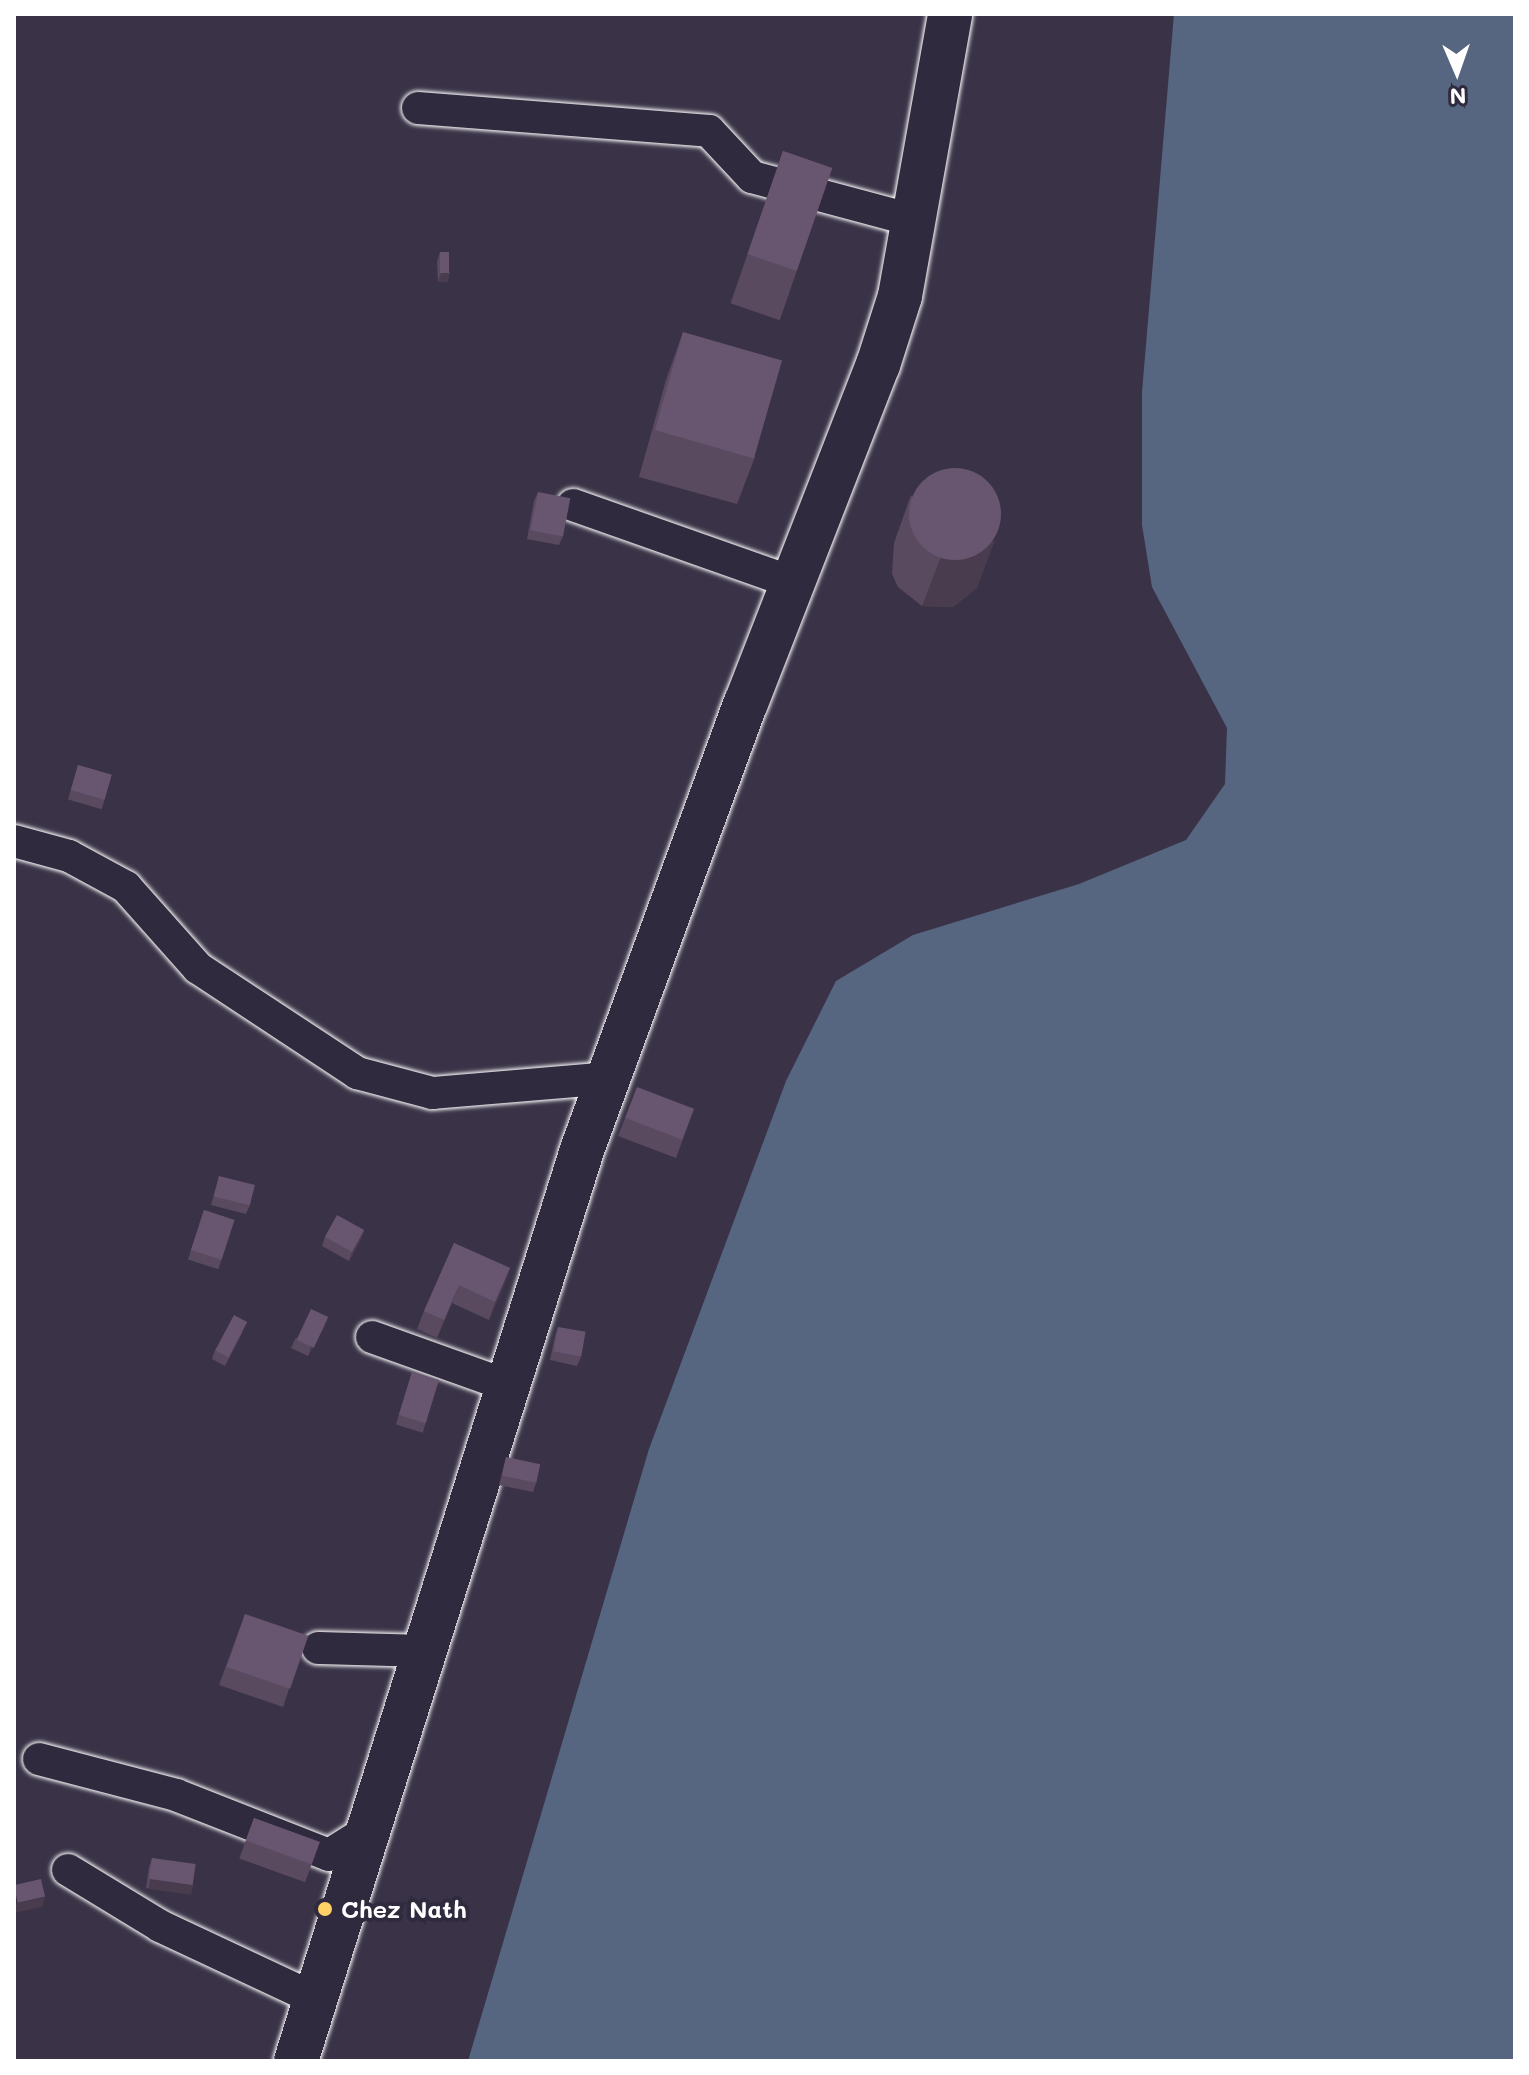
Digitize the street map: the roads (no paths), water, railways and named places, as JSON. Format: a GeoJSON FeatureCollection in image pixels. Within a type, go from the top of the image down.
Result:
{"type":"FeatureCollection","features":[{"type":"Feature","properties":{"kind":"main road"},"geometry":{"type":"LineString","coordinates":[[296,2061],[609,1078],[878,365],[900,296],[950,14]]}},
{"type":"Feature","properties":{"kind":"street"},"geometry":{"type":"LineString","coordinates":[[418,108],[709,131],[752,177],[838,204],[913,220]]}},
{"type":"Feature","properties":{"kind":"street"},"geometry":{"type":"LineString","coordinates":[[573,505],[794,583]]}},
{"type":"Feature","properties":{"kind":"street"},"geometry":{"type":"LineString","coordinates":[[14,841],[69,856],[126,887],[198,968],[357,1073],[432,1093],[609,1078]]}},
{"type":"Feature","properties":{"kind":"street"},"geometry":{"type":"LineString","coordinates":[[372,1337],[509,1386]]}},
{"type":"Feature","properties":{"kind":"street"},"geometry":{"type":"LineString","coordinates":[[318,1648],[427,1651]]}},
{"type":"Feature","properties":{"kind":"street"},"geometry":{"type":"LineString","coordinates":[[39,1759],[176,1795],[329,1855],[372,1828]]}},
{"type":"Feature","properties":{"kind":"street"},"geometry":{"type":"LineString","coordinates":[[68,1870],[160,1926],[314,1998]]}},
{"type":"Feature","properties":{"kind":"water"},"geometry":{"type":"Polygon","coordinates":[[[1174,14],[1515,14],[1515,2061],[468,2061],[649,1449],[786,1081],[836,981],[913,935],[1079,884],[1186,840],[1225,784],[1227,728],[1152,587],[1142,525],[1142,392],[1174,14]]]}},
{"type":"Feature","properties":{"kind":"place","name":"Chez Nath"},"geometry":{"type":"Point","coordinates":[325,1909]}}]}
